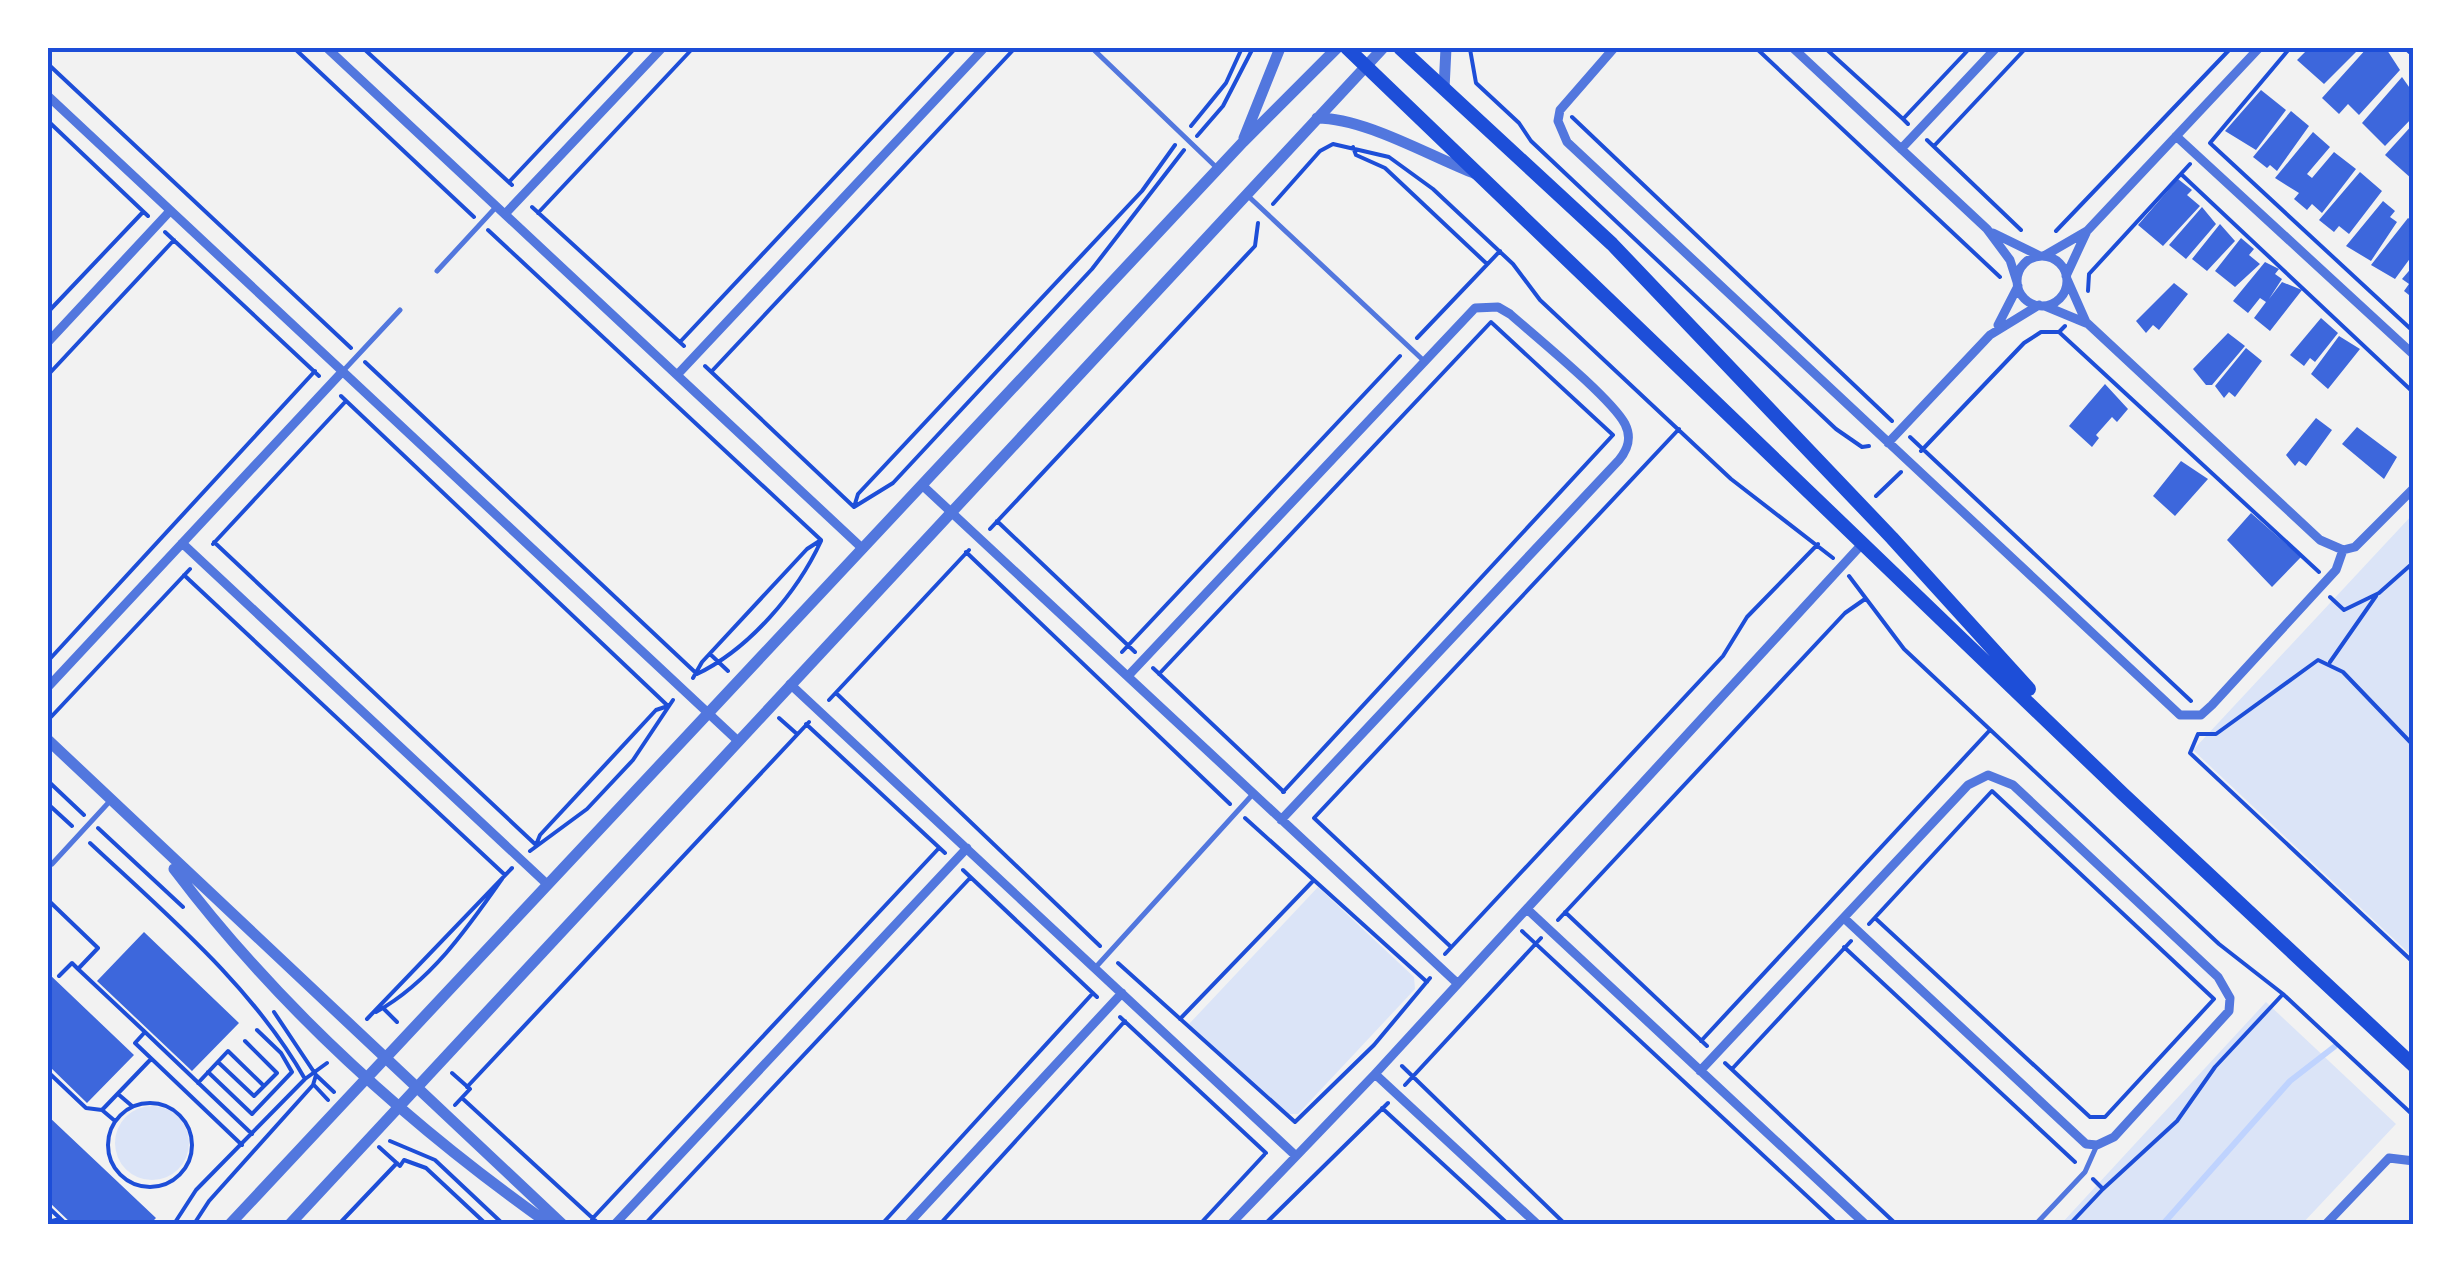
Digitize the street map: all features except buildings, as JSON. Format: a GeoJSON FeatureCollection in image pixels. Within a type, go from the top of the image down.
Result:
{"type":"FeatureCollection","features":[{"type":"Feature","properties":{"kind":"main road"},"geometry":{"type":"LineString","coordinates":[[1347,48],[1865,541],[2123,794],[2414,1066]]}},
{"type":"Feature","properties":{"kind":"main road"},"geometry":{"type":"LineString","coordinates":[[1400,48],[1612,244],[1879,524],[2123,794]]}},
{"type":"Feature","properties":{"kind":"main road"},"geometry":{"type":"LineString","coordinates":[[1865,541],[1879,524]]}},
{"type":"Feature","properties":{"kind":"street"},"geometry":{"type":"LineString","coordinates":[[501,210],[523,196],[662,48]]}},
{"type":"Feature","properties":{"kind":"street"},"geometry":{"type":"LineString","coordinates":[[678,375],[984,48]]}},
{"type":"Feature","properties":{"kind":"street"},"geometry":{"type":"LineString","coordinates":[[1243,142],[1280,48]]}},
{"type":"Feature","properties":{"kind":"street"},"geometry":{"type":"LineString","coordinates":[[230,1224],[1243,142],[1337,48]]}},
{"type":"Feature","properties":{"kind":"street"},"geometry":{"type":"LineString","coordinates":[[290,1224],[1382,48]]}},
{"type":"Feature","properties":{"kind":"street"},"geometry":{"type":"LineString","coordinates":[[1444,89],[1446,48]]}},
{"type":"Feature","properties":{"kind":"street"},"geometry":{"type":"LineString","coordinates":[[1614,48],[1562,107],[1558,122],[1566,142],[2168,706],[2190,718],[2201,716],[2321,588],[2336,570],[2340,550]]}},
{"type":"Feature","properties":{"kind":"street"},"geometry":{"type":"LineString","coordinates":[[1794,48],[1987,229],[2010,260],[2017,284],[2028,302],[2076,313],[2320,540],[2340,550]]}},
{"type":"Feature","properties":{"kind":"street"},"geometry":{"type":"LineString","coordinates":[[1901,149],[1996,48]]}},
{"type":"Feature","properties":{"kind":"street"},"geometry":{"type":"LineString","coordinates":[[1888,443],[1990,335],[2026,261],[2087,231],[2259,48]]}},
{"type":"Feature","properties":{"kind":"street"},"geometry":{"type":"LineString","coordinates":[[333,50],[863,549]]}},
{"type":"Feature","properties":{"kind":"street"},"geometry":{"type":"LineString","coordinates":[[48,96],[738,741]]}},
{"type":"Feature","properties":{"kind":"street"},"geometry":{"type":"LineString","coordinates":[[1317,118],[1362,124],[1406,147],[1480,176]]}},
{"type":"Feature","properties":{"kind":"street"},"geometry":{"type":"LineString","coordinates":[[2176,136],[2414,354]]}},
{"type":"Feature","properties":{"kind":"street"},"geometry":{"type":"LineString","coordinates":[[48,342],[170,211]]}},
{"type":"Feature","properties":{"kind":"street"},"geometry":{"type":"LineString","coordinates":[[1987,229],[2055,260],[2066,277],[2076,313]]}},
{"type":"Feature","properties":{"kind":"street"},"geometry":{"type":"LineString","coordinates":[[1990,335],[2041,305],[2058,300],[2087,231]]}},
{"type":"Feature","properties":{"kind":"street"},"geometry":{"type":"LineString","coordinates":[[1128,676],[1475,308],[1498,307],[1510,314],[1618,414],[1628,436],[1628,449],[1281,820]]}},
{"type":"Feature","properties":{"kind":"street"},"geometry":{"type":"LineString","coordinates":[[48,687],[342,372]]}},
{"type":"Feature","properties":{"kind":"street"},"geometry":{"type":"LineString","coordinates":[[922,486],[1457,983]]}},
{"type":"Feature","properties":{"kind":"street"},"geometry":{"type":"LineString","coordinates":[[2340,550],[2366,538],[2414,488]]}},
{"type":"Feature","properties":{"kind":"street"},"geometry":{"type":"LineString","coordinates":[[1231,1224],[1376,1074],[1865,541]]}},
{"type":"Feature","properties":{"kind":"street"},"geometry":{"type":"LineString","coordinates":[[182,543],[548,885]]}},
{"type":"Feature","properties":{"kind":"street"},"geometry":{"type":"LineString","coordinates":[[790,684],[1296,1156]]}},
{"type":"Feature","properties":{"kind":"street"},"geometry":{"type":"LineString","coordinates":[[48,740],[562,1224]]}},
{"type":"Feature","properties":{"kind":"street"},"geometry":{"type":"LineString","coordinates":[[1700,1071],[1968,785],[1988,775],[2012,785],[2218,977],[2230,998],[2222,1021],[2114,1136],[2098,1145],[2078,1139],[1844,918]]}},
{"type":"Feature","properties":{"kind":"street"},"geometry":{"type":"LineString","coordinates":[[157,846],[269,984],[366,1080],[548,1224]]}},
{"type":"Feature","properties":{"kind":"street"},"geometry":{"type":"LineString","coordinates":[[616,1224],[967,848]]}},
{"type":"Feature","properties":{"kind":"street"},"geometry":{"type":"LineString","coordinates":[[1527,909],[1865,1224]]}},
{"type":"Feature","properties":{"kind":"street"},"geometry":{"type":"LineString","coordinates":[[908,1224],[1122,993]]}},
{"type":"Feature","properties":{"kind":"street"},"geometry":{"type":"LineString","coordinates":[[1376,1074],[1537,1224]]}},
{"type":"Feature","properties":{"kind":"street"},"geometry":{"type":"LineString","coordinates":[[2326,1224],[2389,1158],[2414,1161]]}},
{"type":"Feature","properties":{"kind":"lane"},"geometry":{"type":"LineString","coordinates":[[1092,48],[1219,169]]}},
{"type":"Feature","properties":{"kind":"lane"},"geometry":{"type":"LineString","coordinates":[[1247,195],[1423,360]]}},
{"type":"Feature","properties":{"kind":"lane"},"geometry":{"type":"LineString","coordinates":[[437,271],[501,210]]}},
{"type":"Feature","properties":{"kind":"lane"},"geometry":{"type":"LineString","coordinates":[[342,372],[400,310]]}},
{"type":"Feature","properties":{"kind":"lane"},"geometry":{"type":"LineString","coordinates":[[1095,968],[1254,794]]}},
{"type":"Feature","properties":{"kind":"lane"},"geometry":{"type":"LineString","coordinates":[[52,864],[110,801]]}},
{"type":"Feature","properties":{"kind":"lane"},"geometry":{"type":"LineString","coordinates":[[2036,1224],[2086,1172],[2098,1145]]}},
{"type":"Feature","properties":{"kind":"path"},"geometry":{"type":"LineString","coordinates":[[294,48],[821,540]]}},
{"type":"Feature","properties":{"kind":"path"},"geometry":{"type":"LineString","coordinates":[[509,182],[635,48]]}},
{"type":"Feature","properties":{"kind":"path"},"geometry":{"type":"LineString","coordinates":[[538,213],[692,48]]}},
{"type":"Feature","properties":{"kind":"path"},"geometry":{"type":"LineString","coordinates":[[680,342],[956,48]]}},
{"type":"Feature","properties":{"kind":"path"},"geometry":{"type":"LineString","coordinates":[[712,371],[1015,48]]}},
{"type":"Feature","properties":{"kind":"path"},"geometry":{"type":"LineString","coordinates":[[854,507],[858,494],[1142,191],[1226,83],[1242,48]]}},
{"type":"Feature","properties":{"kind":"path"},"geometry":{"type":"LineString","coordinates":[[854,507],[893,483],[1092,269],[1222,106],[1253,48]]}},
{"type":"Feature","properties":{"kind":"path"},"geometry":{"type":"LineString","coordinates":[[1756,48],[2001,277]]}},
{"type":"Feature","properties":{"kind":"path"},"geometry":{"type":"LineString","coordinates":[[1825,48],[2028,236]]}},
{"type":"Feature","properties":{"kind":"path"},"geometry":{"type":"LineString","coordinates":[[1903,119],[1970,48]]}},
{"type":"Feature","properties":{"kind":"path"},"geometry":{"type":"LineString","coordinates":[[1934,146],[2026,48]]}},
{"type":"Feature","properties":{"kind":"path"},"geometry":{"type":"LineString","coordinates":[[2048,236],[2070,220],[2231,48]]}},
{"type":"Feature","properties":{"kind":"path"},"geometry":{"type":"LineString","coordinates":[[2059,332],[2088,300],[2089,274],[2210,143],[2290,48]]}},
{"type":"Feature","properties":{"kind":"path"},"geometry":{"type":"LineString","coordinates":[[2404,48],[2414,56]]}},
{"type":"Feature","properties":{"kind":"path"},"geometry":{"type":"LineString","coordinates":[[366,49],[854,507]]}},
{"type":"Feature","properties":{"kind":"path"},"geometry":{"type":"LineString","coordinates":[[1470,49],[1476,82],[1519,122],[1531,142],[1836,430],[1862,446],[1888,443]]}},
{"type":"Feature","properties":{"kind":"path"},"geometry":{"type":"LineString","coordinates":[[48,64],[697,674]]}},
{"type":"Feature","properties":{"kind":"path"},"geometry":{"type":"LineString","coordinates":[[1562,107],[2195,704]]}},
{"type":"Feature","properties":{"kind":"path"},"geometry":{"type":"LineString","coordinates":[[48,122],[668,706]]}},
{"type":"Feature","properties":{"kind":"path"},"geometry":{"type":"LineString","coordinates":[[2210,143],[2414,332]]}},
{"type":"Feature","properties":{"kind":"path"},"geometry":{"type":"LineString","coordinates":[[467,1087],[1255,246],[1258,222],[1320,151],[1333,144],[1370,149],[1406,167],[1500,251],[1540,300],[1762,506],[1842,566],[1904,650],[2219,944],[2283,994],[2414,1116]]}},
{"type":"Feature","properties":{"kind":"path"},"geometry":{"type":"LineString","coordinates":[[1353,147],[1356,155],[1385,168],[1487,264]]}},
{"type":"Feature","properties":{"kind":"path"},"geometry":{"type":"LineString","coordinates":[[2180,174],[2414,393]]}},
{"type":"Feature","properties":{"kind":"path"},"geometry":{"type":"LineString","coordinates":[[48,312],[144,212]]}},
{"type":"Feature","properties":{"kind":"path"},"geometry":{"type":"LineString","coordinates":[[48,375],[174,240]]}},
{"type":"Feature","properties":{"kind":"path"},"geometry":{"type":"LineString","coordinates":[[1128,645],[1500,251]]}},
{"type":"Feature","properties":{"kind":"path"},"geometry":{"type":"LineString","coordinates":[[1460,291],[1646,466]]}},
{"type":"Feature","properties":{"kind":"path"},"geometry":{"type":"LineString","coordinates":[[1159,674],[1492,322]]}},
{"type":"Feature","properties":{"kind":"path"},"geometry":{"type":"LineString","coordinates":[[1866,485],[1877,497],[2024,343],[2041,332],[2059,332],[2319,572]]}},
{"type":"Feature","properties":{"kind":"path"},"geometry":{"type":"LineString","coordinates":[[48,660],[315,372]]}},
{"type":"Feature","properties":{"kind":"path"},"geometry":{"type":"LineString","coordinates":[[1450,946],[1314,818],[1679,429]]}},
{"type":"Feature","properties":{"kind":"path"},"geometry":{"type":"LineString","coordinates":[[1284,792],[1613,435]]}},
{"type":"Feature","properties":{"kind":"path"},"geometry":{"type":"LineString","coordinates":[[697,674],[710,654],[807,549],[821,540]]}},
{"type":"Feature","properties":{"kind":"path"},"geometry":{"type":"LineString","coordinates":[[697,674],[719,664],[786,596],[821,540]]}},
{"type":"Feature","properties":{"kind":"path"},"geometry":{"type":"LineString","coordinates":[[214,542],[536,845]]}},
{"type":"Feature","properties":{"kind":"path"},"geometry":{"type":"LineString","coordinates":[[2340,550],[2312,580],[2344,610],[2379,592],[2414,562]]}},
{"type":"Feature","properties":{"kind":"path"},"geometry":{"type":"LineString","coordinates":[[966,552],[1238,812],[1427,982]]}},
{"type":"Feature","properties":{"kind":"path"},"geometry":{"type":"LineString","coordinates":[[184,575],[505,875]]}},
{"type":"Feature","properties":{"kind":"path"},"geometry":{"type":"LineString","coordinates":[[2329,663],[2379,592]]}},
{"type":"Feature","properties":{"kind":"path"},"geometry":{"type":"LineString","coordinates":[[1265,1224],[1398,1093],[1846,613],[1865,599]]}},
{"type":"Feature","properties":{"kind":"path"},"geometry":{"type":"LineString","coordinates":[[710,654],[739,682]]}},
{"type":"Feature","properties":{"kind":"path"},"geometry":{"type":"LineString","coordinates":[[2198,734],[2216,734],[2318,660],[2329,663],[2414,746]]}},
{"type":"Feature","properties":{"kind":"path"},"geometry":{"type":"LineString","coordinates":[[536,845],[587,809],[645,745],[668,706]]}},
{"type":"Feature","properties":{"kind":"path"},"geometry":{"type":"LineString","coordinates":[[536,845],[540,835],[656,710],[668,706]]}},
{"type":"Feature","properties":{"kind":"path"},"geometry":{"type":"LineString","coordinates":[[768,708],[797,734]]}},
{"type":"Feature","properties":{"kind":"path"},"geometry":{"type":"LineString","coordinates":[[2190,718],[2198,734],[2190,753],[2414,963]]}},
{"type":"Feature","properties":{"kind":"path"},"geometry":{"type":"LineString","coordinates":[[806,724],[1266,1154],[1200,1224]]}},
{"type":"Feature","properties":{"kind":"path"},"geometry":{"type":"LineString","coordinates":[[1701,1041],[1990,730]]}},
{"type":"Feature","properties":{"kind":"path"},"geometry":{"type":"LineString","coordinates":[[48,780],[183,907]]}},
{"type":"Feature","properties":{"kind":"path"},"geometry":{"type":"LineString","coordinates":[[1732,1069],[1992,791],[2214,999],[2105,1117],[2090,1117],[1875,918]]}},
{"type":"Feature","properties":{"kind":"path"},"geometry":{"type":"LineString","coordinates":[[48,804],[196,945],[284,1042],[305,1078]]}},
{"type":"Feature","properties":{"kind":"path"},"geometry":{"type":"LineString","coordinates":[[592,1218],[939,848]]}},
{"type":"Feature","properties":{"kind":"path"},"geometry":{"type":"LineString","coordinates":[[505,875],[465,932],[417,982],[370,1015],[505,875]]}},
{"type":"Feature","properties":{"kind":"path"},"geometry":{"type":"LineString","coordinates":[[645,1224],[970,878]]}},
{"type":"Feature","properties":{"kind":"path"},"geometry":{"type":"LineString","coordinates":[[1180,1018],[1312,881]]}},
{"type":"Feature","properties":{"kind":"path"},"geometry":{"type":"LineString","coordinates":[[48,900],[98,948],[78,969]]}},
{"type":"Feature","properties":{"kind":"path"},"geometry":{"type":"LineString","coordinates":[[1492,903],[1836,1224]]}},
{"type":"Feature","properties":{"kind":"path"},"geometry":{"type":"LineString","coordinates":[[1565,912],[1896,1224]]}},
{"type":"Feature","properties":{"kind":"path"},"geometry":{"type":"LineString","coordinates":[[1844,948],[2102,1188]]}},
{"type":"Feature","properties":{"kind":"path"},"geometry":{"type":"LineString","coordinates":[[58,976],[72,962],[252,1134]]}},
{"type":"Feature","properties":{"kind":"path"},"geometry":{"type":"LineString","coordinates":[[882,1224],[1093,994]]}},
{"type":"Feature","properties":{"kind":"path"},"geometry":{"type":"LineString","coordinates":[[2070,1224],[2102,1188],[2177,1121],[2214,1066],[2283,994]]}},
{"type":"Feature","properties":{"kind":"path"},"geometry":{"type":"LineString","coordinates":[[274,1011],[316,1075],[342,1106]]}},
{"type":"Feature","properties":{"kind":"path"},"geometry":{"type":"LineString","coordinates":[[940,1224],[1125,1022]]}},
{"type":"Feature","properties":{"kind":"path"},"geometry":{"type":"LineString","coordinates":[[208,1072],[252,1114],[292,1072],[280,1052],[257,1030]]}},
{"type":"Feature","properties":{"kind":"path"},"geometry":{"type":"LineString","coordinates":[[145,1032],[135,1043],[242,1146]]}},
{"type":"Feature","properties":{"kind":"path"},"geometry":{"type":"LineString","coordinates":[[218,1062],[254,1096],[277,1073],[244,1041]]}},
{"type":"Feature","properties":{"kind":"path"},"geometry":{"type":"LineString","coordinates":[[198,1083],[228,1051],[264,1086]]}},
{"type":"Feature","properties":{"kind":"path"},"geometry":{"type":"LineString","coordinates":[[1391,1056],[1565,1224]]}},
{"type":"Feature","properties":{"kind":"path"},"geometry":{"type":"LineString","coordinates":[[102,1110],[151,1058]]}},
{"type":"Feature","properties":{"kind":"path"},"geometry":{"type":"LineString","coordinates":[[48,1072],[86,1108],[102,1110],[115,1121]]}},
{"type":"Feature","properties":{"kind":"path"},"geometry":{"type":"LineString","coordinates":[[174,1224],[196,1190],[305,1078],[316,1075]]}},
{"type":"Feature","properties":{"kind":"path"},"geometry":{"type":"LineString","coordinates":[[194,1224],[209,1201],[314,1085],[316,1075]]}},
{"type":"Feature","properties":{"kind":"path"},"geometry":{"type":"LineString","coordinates":[[314,1085],[342,1106]]}},
{"type":"Feature","properties":{"kind":"path"},"geometry":{"type":"LineString","coordinates":[[118,1094],[132,1106]]}},
{"type":"Feature","properties":{"kind":"path"},"geometry":{"type":"LineString","coordinates":[[462,1098],[598,1224]]}},
{"type":"Feature","properties":{"kind":"path"},"geometry":{"type":"LineString","coordinates":[[157,1103],[169,1107],[187,1124],[192,1148],[182,1172],[161,1185],[149,1186],[125,1178],[116,1169],[108,1145],[115,1121],[132,1106],[157,1103]]}},
{"type":"Feature","properties":{"kind":"path"},"geometry":{"type":"LineString","coordinates":[[1382,1108],[1508,1224]]}},
{"type":"Feature","properties":{"kind":"path"},"geometry":{"type":"LineString","coordinates":[[1279,1139],[1295,1122]]}},
{"type":"Feature","properties":{"kind":"path"},"geometry":{"type":"LineString","coordinates":[[374,1135],[396,1163],[400,1166],[404,1160],[426,1168],[486,1224]]}},
{"type":"Feature","properties":{"kind":"path"},"geometry":{"type":"LineString","coordinates":[[374,1135],[435,1160],[503,1224]]}},
{"type":"Feature","properties":{"kind":"path"},"geometry":{"type":"LineString","coordinates":[[339,1224],[396,1163]]}},
{"type":"Feature","properties":{"kind":"path"},"geometry":{"type":"LineString","coordinates":[[48,1207],[66,1224]]}},
{"type":"Feature","properties":{"kind":"path"},"geometry":{"type":"LineString","coordinates":[[48,1222],[60,1219]]}},
{"type":"Feature","properties":{"kind":"shaded area"},"geometry":{"type":"Polygon","coordinates":[[[2413,514],[2413,957],[2193,750],[2413,514]]]}},
{"type":"Feature","properties":{"kind":"shaded area"},"geometry":{"type":"Polygon","coordinates":[[[1318,887],[1414,977],[1415,989],[1298,1114],[1286,1114],[1189,1024],[1318,887]]]}},
{"type":"Feature","properties":{"kind":"shaded area"},"geometry":{"type":"Polygon","coordinates":[[[2266,1002],[2396,1124],[2302,1224],[2061,1224],[2266,1002]]]}},
{"type":"Feature","properties":{"kind":"shaded area"},"geometry":{"type":"Polygon","coordinates":[[[152,1106],[178,1117],[189,1143],[178,1169],[152,1180],[126,1169],[115,1143],[126,1117],[152,1106]]]}},
{"type":"Feature","properties":{"kind":"waterway"},"geometry":{"type":"LineString","coordinates":[[2163,1224],[2290,1081],[2334,1047]]}}]}
